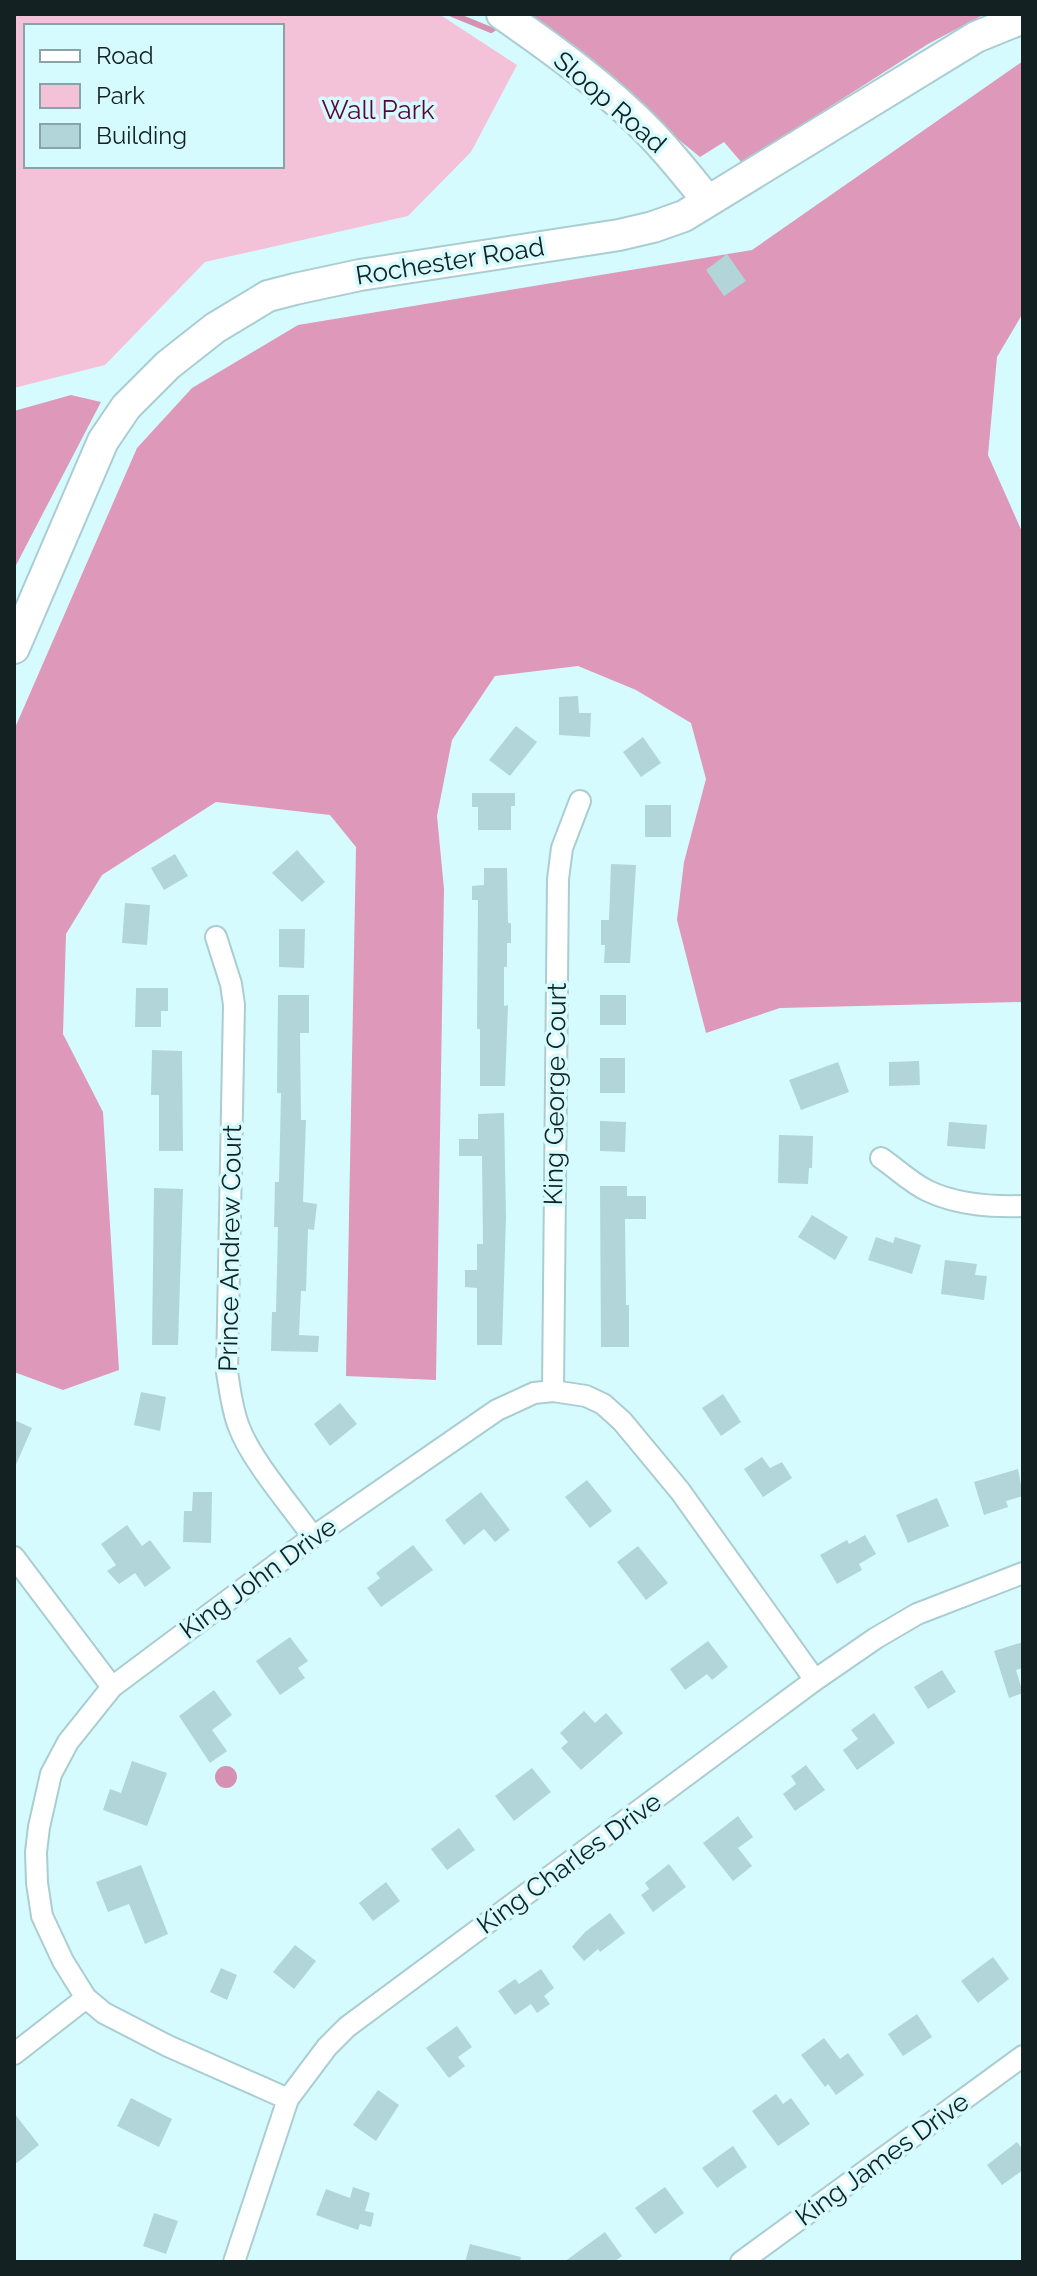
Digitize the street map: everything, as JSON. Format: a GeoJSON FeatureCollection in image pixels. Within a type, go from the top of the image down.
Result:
{"type":"FeatureCollection","features":[{"type":"Feature","properties":{"kind":"street","name":"Rochester Road"},"geometry":{"type":"LineString","coordinates":[[14,648],[103,441],[126,407],[168,365],[215,328],[268,296],[295,289],[360,275],[630,232],[684,216],[976,37],[1023,18]]}},
{"type":"Feature","properties":{"kind":"street","name":"Sloop Road"},"geometry":{"type":"LineString","coordinates":[[509,19],[614,100],[650,133],[708,201]]}},
{"type":"Feature","properties":{"kind":"street","name":"King George Court"},"geometry":{"type":"LineString","coordinates":[[553,1391],[558,879],[562,848],[580,801]]}},
{"type":"Feature","properties":{"kind":"street","name":"Prince Andrew Court"},"geometry":{"type":"LineString","coordinates":[[216,937],[231,984],[234,1005],[227,1372],[239,1427],[248,1445],[313,1537]]}},
{"type":"Feature","properties":{"kind":"street"},"geometry":{"type":"LineString","coordinates":[[881,1158],[926,1190],[955,1201],[1023,1206]]}},
{"type":"Feature","properties":{"kind":"street","name":"King John Drive"},"geometry":{"type":"LineString","coordinates":[[288,2099],[125,2025],[86,1998],[63,1961],[42,1916],[36,1852],[44,1798],[58,1758],[112,1687],[313,1537],[497,1410],[534,1393],[553,1391],[586,1396],[603,1404],[622,1421],[680,1491],[815,1680]]}},
{"type":"Feature","properties":{"kind":"street"},"geometry":{"type":"LineString","coordinates":[[14,1557],[112,1687]]}},
{"type":"Feature","properties":{"kind":"street","name":"King Charles Drive"},"geometry":{"type":"LineString","coordinates":[[234,2262],[288,2099],[327,2047],[347,2027],[876,1638],[917,1614],[1023,1573]]}},
{"type":"Feature","properties":{"kind":"street"},"geometry":{"type":"LineString","coordinates":[[14,2054],[86,1998]]}},
{"type":"Feature","properties":{"kind":"street","name":"King James Drive"},"geometry":{"type":"LineString","coordinates":[[741,2262],[1023,2056]]}},
{"type":"Feature","properties":{"kind":"green space","name":"Wall Park"},"geometry":{"type":"Polygon","coordinates":[[[14,14],[439,14],[517,65],[471,152],[408,216],[205,262],[105,365],[14,388],[14,14]]]}},
{"type":"Feature","properties":{"kind":"shaded area"},"geometry":{"type":"Polygon","coordinates":[[[525,14],[985,14],[928,44],[742,163],[724,142],[700,157],[525,14]]]}},
{"type":"Feature","properties":{"kind":"shaded area"},"geometry":{"type":"Polygon","coordinates":[[[1023,61],[1023,313],[997,357],[988,455],[1023,534],[1023,1002],[780,1008],[706,1033],[677,920],[684,862],[706,779],[691,723],[636,690],[578,666],[495,676],[452,740],[437,816],[444,889],[436,1380],[346,1376],[356,847],[330,815],[216,802],[102,875],[66,934],[63,1034],[103,1112],[119,1370],[63,1390],[14,1372],[14,730],[137,448],[192,388],[298,325],[752,250],[1023,61]]]}},
{"type":"Feature","properties":{"kind":"shaded area"},"geometry":{"type":"Polygon","coordinates":[[[71,395],[101,402],[14,569],[14,411],[71,395]]]}},
{"type":"Feature","properties":{"kind":"shaded area"},"geometry":{"type":"Polygon","coordinates":[[[226,1766],[234,1769],[237,1777],[234,1785],[226,1788],[218,1785],[215,1777],[218,1769],[226,1766]]]}},
{"type":"Feature","properties":{"kind":"building"},"geometry":{"type":"Polygon","coordinates":[[[727,254],[746,281],[724,296],[706,270],[727,254]]]}},
{"type":"Feature","properties":{"kind":"building"},"geometry":{"type":"Polygon","coordinates":[[[578,696],[579,713],[591,713],[590,737],[559,735],[559,697],[578,696]]]}},
{"type":"Feature","properties":{"kind":"building"},"geometry":{"type":"Polygon","coordinates":[[[516,726],[537,742],[510,776],[489,760],[516,726]]]}},
{"type":"Feature","properties":{"kind":"building"},"geometry":{"type":"Polygon","coordinates":[[[643,737],[661,763],[641,777],[623,752],[643,737]]]}},
{"type":"Feature","properties":{"kind":"building"},"geometry":{"type":"Polygon","coordinates":[[[472,793],[515,793],[515,806],[511,806],[511,830],[478,830],[478,807],[472,807],[472,793]]]}},
{"type":"Feature","properties":{"kind":"building"},"geometry":{"type":"Polygon","coordinates":[[[645,805],[671,805],[671,837],[645,837],[645,805]]]}},
{"type":"Feature","properties":{"kind":"building"},"geometry":{"type":"Polygon","coordinates":[[[297,850],[325,882],[302,902],[272,873],[297,850]]]}},
{"type":"Feature","properties":{"kind":"building"},"geometry":{"type":"Polygon","coordinates":[[[175,854],[188,876],[164,890],[151,868],[175,854]]]}},
{"type":"Feature","properties":{"kind":"building"},"geometry":{"type":"Polygon","coordinates":[[[611,864],[636,865],[630,963],[604,963],[601,920],[609,920],[611,864]]]}},
{"type":"Feature","properties":{"kind":"building"},"geometry":{"type":"Polygon","coordinates":[[[484,868],[507,868],[511,943],[507,943],[507,967],[504,967],[504,1006],[508,1005],[505,1086],[480,1086],[478,900],[472,900],[472,886],[484,885],[484,868]]]}},
{"type":"Feature","properties":{"kind":"building"},"geometry":{"type":"Polygon","coordinates":[[[125,903],[150,905],[147,945],[122,943],[125,903]]]}},
{"type":"Feature","properties":{"kind":"building"},"geometry":{"type":"Polygon","coordinates":[[[279,929],[305,929],[304,968],[279,967],[279,929]]]}},
{"type":"Feature","properties":{"kind":"building"},"geometry":{"type":"Polygon","coordinates":[[[136,988],[168,988],[168,1011],[161,1011],[161,1027],[135,1027],[136,988]]]}},
{"type":"Feature","properties":{"kind":"building"},"geometry":{"type":"Polygon","coordinates":[[[278,995],[309,995],[309,1033],[300,1033],[301,1120],[306,1120],[303,1202],[317,1204],[314,1230],[308,1229],[306,1291],[301,1291],[299,1335],[319,1336],[318,1352],[271,1351],[272,1312],[276,1312],[278,1227],[274,1227],[275,1182],[279,1182],[281,1093],[277,1093],[278,995]]]}},
{"type":"Feature","properties":{"kind":"building"},"geometry":{"type":"Polygon","coordinates":[[[600,995],[626,995],[626,1025],[600,1025],[600,995]]]}},
{"type":"Feature","properties":{"kind":"building"},"geometry":{"type":"Polygon","coordinates":[[[152,1050],[182,1051],[183,1151],[159,1151],[159,1095],[151,1095],[152,1050]]]}},
{"type":"Feature","properties":{"kind":"building"},"geometry":{"type":"Polygon","coordinates":[[[600,1058],[625,1058],[625,1093],[600,1093],[600,1058]]]}},
{"type":"Feature","properties":{"kind":"building"},"geometry":{"type":"Polygon","coordinates":[[[919,1061],[920,1085],[889,1086],[889,1062],[919,1061]]]}},
{"type":"Feature","properties":{"kind":"building"},"geometry":{"type":"Polygon","coordinates":[[[838,1062],[849,1092],[801,1110],[789,1080],[838,1062]]]}},
{"type":"Feature","properties":{"kind":"building"},"geometry":{"type":"Polygon","coordinates":[[[504,1113],[506,1217],[502,1345],[477,1345],[477,1288],[465,1287],[465,1270],[477,1270],[477,1244],[483,1244],[482,1156],[459,1156],[459,1139],[478,1139],[478,1114],[504,1113]]]}},
{"type":"Feature","properties":{"kind":"building"},"geometry":{"type":"Polygon","coordinates":[[[600,1121],[626,1122],[625,1152],[600,1151],[600,1121]]]}},
{"type":"Feature","properties":{"kind":"building"},"geometry":{"type":"Polygon","coordinates":[[[949,1122],[987,1125],[985,1149],[947,1146],[949,1122]]]}},
{"type":"Feature","properties":{"kind":"building"},"geometry":{"type":"Polygon","coordinates":[[[779,1135],[813,1136],[808,1184],[778,1183],[779,1135]]]}},
{"type":"Feature","properties":{"kind":"building"},"geometry":{"type":"Polygon","coordinates":[[[600,1186],[627,1186],[627,1196],[646,1196],[646,1219],[625,1219],[629,1347],[601,1347],[600,1186]]]}},
{"type":"Feature","properties":{"kind":"building"},"geometry":{"type":"Polygon","coordinates":[[[154,1188],[183,1189],[178,1345],[152,1345],[154,1188]]]}},
{"type":"Feature","properties":{"kind":"building"},"geometry":{"type":"Polygon","coordinates":[[[812,1215],[848,1237],[835,1260],[798,1237],[812,1215]]]}},
{"type":"Feature","properties":{"kind":"building"},"geometry":{"type":"Polygon","coordinates":[[[876,1237],[893,1243],[895,1237],[921,1245],[912,1274],[868,1260],[876,1237]]]}},
{"type":"Feature","properties":{"kind":"building"},"geometry":{"type":"Polygon","coordinates":[[[945,1260],[977,1264],[975,1275],[987,1276],[984,1300],[941,1294],[945,1260]]]}},
{"type":"Feature","properties":{"kind":"building"},"geometry":{"type":"Polygon","coordinates":[[[141,1392],[166,1397],[160,1431],[134,1425],[141,1392]]]}},
{"type":"Feature","properties":{"kind":"building"},"geometry":{"type":"Polygon","coordinates":[[[723,1394],[741,1422],[721,1436],[702,1408],[723,1394]]]}},
{"type":"Feature","properties":{"kind":"building"},"geometry":{"type":"Polygon","coordinates":[[[340,1403],[357,1424],[330,1446],[314,1424],[340,1403]]]}},
{"type":"Feature","properties":{"kind":"building"},"geometry":{"type":"Polygon","coordinates":[[[14,1420],[32,1428],[14,1469],[14,1420]]]}},
{"type":"Feature","properties":{"kind":"building"},"geometry":{"type":"Polygon","coordinates":[[[762,1457],[770,1468],[782,1462],[792,1478],[763,1497],[744,1469],[762,1457]]]}},
{"type":"Feature","properties":{"kind":"building"},"geometry":{"type":"Polygon","coordinates":[[[1018,1469],[1023,1496],[1006,1501],[1008,1507],[984,1515],[974,1482],[1018,1469]]]}},
{"type":"Feature","properties":{"kind":"building"},"geometry":{"type":"Polygon","coordinates":[[[587,1480],[612,1511],[590,1528],[565,1497],[587,1480]]]}},
{"type":"Feature","properties":{"kind":"building"},"geometry":{"type":"Polygon","coordinates":[[[193,1492],[212,1492],[211,1543],[183,1542],[184,1511],[192,1511],[193,1492]]]}},
{"type":"Feature","properties":{"kind":"building"},"geometry":{"type":"Polygon","coordinates":[[[481,1492],[510,1530],[495,1542],[484,1529],[464,1545],[445,1520],[481,1492]]]}},
{"type":"Feature","properties":{"kind":"building"},"geometry":{"type":"Polygon","coordinates":[[[937,1498],[949,1526],[908,1543],[896,1515],[937,1498]]]}},
{"type":"Feature","properties":{"kind":"building"},"geometry":{"type":"Polygon","coordinates":[[[127,1525],[142,1546],[150,1540],[171,1568],[145,1587],[135,1573],[119,1584],[107,1571],[116,1565],[101,1544],[127,1525]]]}},
{"type":"Feature","properties":{"kind":"building"},"geometry":{"type":"Polygon","coordinates":[[[865,1535],[876,1554],[859,1564],[862,1570],[837,1584],[820,1555],[847,1540],[849,1544],[865,1535]]]}},
{"type":"Feature","properties":{"kind":"building"},"geometry":{"type":"Polygon","coordinates":[[[413,1545],[433,1570],[381,1607],[367,1588],[380,1578],[376,1573],[413,1545]]]}},
{"type":"Feature","properties":{"kind":"building"},"geometry":{"type":"Polygon","coordinates":[[[638,1546],[668,1583],[646,1600],[617,1562],[638,1546]]]}},
{"type":"Feature","properties":{"kind":"building"},"geometry":{"type":"Polygon","coordinates":[[[290,1637],[308,1661],[298,1668],[305,1678],[280,1695],[256,1661],[290,1637]]]}},
{"type":"Feature","properties":{"kind":"building"},"geometry":{"type":"Polygon","coordinates":[[[708,1641],[728,1667],[712,1680],[707,1674],[685,1690],[670,1669],[708,1641]]]}},
{"type":"Feature","properties":{"kind":"building"},"geometry":{"type":"Polygon","coordinates":[[[1023,1642],[1023,1668],[1016,1670],[1023,1693],[1009,1698],[994,1651],[1023,1642]]]}},
{"type":"Feature","properties":{"kind":"building"},"geometry":{"type":"Polygon","coordinates":[[[942,1670],[956,1692],[928,1709],[914,1687],[942,1670]]]}},
{"type":"Feature","properties":{"kind":"building"},"geometry":{"type":"Polygon","coordinates":[[[214,1690],[232,1715],[212,1730],[227,1751],[210,1763],[179,1716],[214,1690]]]}},
{"type":"Feature","properties":{"kind":"building"},"geometry":{"type":"Polygon","coordinates":[[[584,1711],[595,1723],[606,1713],[623,1733],[581,1770],[561,1748],[568,1742],[560,1733],[584,1711]]]}},
{"type":"Feature","properties":{"kind":"building"},"geometry":{"type":"Polygon","coordinates":[[[874,1713],[895,1743],[857,1770],[843,1750],[858,1739],[851,1730],[874,1713]]]}},
{"type":"Feature","properties":{"kind":"building"},"geometry":{"type":"Polygon","coordinates":[[[132,1761],[167,1773],[147,1826],[103,1810],[110,1789],[121,1793],[132,1761]]]}},
{"type":"Feature","properties":{"kind":"building"},"geometry":{"type":"Polygon","coordinates":[[[806,1765],[825,1790],[795,1811],[783,1794],[796,1784],[791,1776],[806,1765]]]}},
{"type":"Feature","properties":{"kind":"building"},"geometry":{"type":"Polygon","coordinates":[[[532,1768],[551,1792],[514,1821],[495,1796],[532,1768]]]}},
{"type":"Feature","properties":{"kind":"building"},"geometry":{"type":"Polygon","coordinates":[[[738,1816],[753,1837],[738,1848],[752,1866],[733,1881],[703,1843],[738,1816]]]}},
{"type":"Feature","properties":{"kind":"building"},"geometry":{"type":"Polygon","coordinates":[[[459,1828],[475,1850],[447,1870],[431,1849],[459,1828]]]}},
{"type":"Feature","properties":{"kind":"building"},"geometry":{"type":"Polygon","coordinates":[[[669,1864],[686,1887],[653,1912],[641,1895],[649,1889],[645,1883],[669,1864]]]}},
{"type":"Feature","properties":{"kind":"building"},"geometry":{"type":"Polygon","coordinates":[[[141,1865],[168,1934],[145,1944],[129,1904],[108,1912],[96,1882],[141,1865]]]}},
{"type":"Feature","properties":{"kind":"building"},"geometry":{"type":"Polygon","coordinates":[[[386,1882],[400,1901],[373,1921],[359,1903],[386,1882]]]}},
{"type":"Feature","properties":{"kind":"building"},"geometry":{"type":"Polygon","coordinates":[[[610,1913],[625,1933],[584,1961],[572,1947],[585,1932],[610,1913]]]}},
{"type":"Feature","properties":{"kind":"building"},"geometry":{"type":"Polygon","coordinates":[[[295,1945],[316,1961],[294,1989],[273,1972],[295,1945]]]}},
{"type":"Feature","properties":{"kind":"building"},"geometry":{"type":"Polygon","coordinates":[[[993,1957],[1009,1979],[978,2003],[961,1981],[993,1957]]]}},
{"type":"Feature","properties":{"kind":"building"},"geometry":{"type":"Polygon","coordinates":[[[221,1968],[237,1975],[227,2000],[210,1992],[221,1968]]]}},
{"type":"Feature","properties":{"kind":"building"},"geometry":{"type":"Polygon","coordinates":[[[541,1969],[554,1988],[544,1996],[550,2004],[537,2013],[531,2004],[515,2015],[498,1991],[515,1979],[519,1984],[541,1969]]]}},
{"type":"Feature","properties":{"kind":"building"},"geometry":{"type":"Polygon","coordinates":[[[917,2014],[932,2037],[903,2056],[888,2034],[917,2014]]]}},
{"type":"Feature","properties":{"kind":"building"},"geometry":{"type":"Polygon","coordinates":[[[457,2026],[472,2047],[458,2057],[465,2066],[449,2078],[426,2048],[457,2026]]]}},
{"type":"Feature","properties":{"kind":"building"},"geometry":{"type":"Polygon","coordinates":[[[824,2038],[840,2059],[848,2053],[864,2075],[836,2095],[828,2084],[825,2087],[801,2055],[824,2038]]]}},
{"type":"Feature","properties":{"kind":"building"},"geometry":{"type":"Polygon","coordinates":[[[378,2090],[399,2105],[376,2141],[353,2125],[378,2090]]]}},
{"type":"Feature","properties":{"kind":"building"},"geometry":{"type":"Polygon","coordinates":[[[776,2094],[783,2104],[791,2098],[810,2124],[778,2146],[752,2111],[776,2094]]]}},
{"type":"Feature","properties":{"kind":"building"},"geometry":{"type":"Polygon","coordinates":[[[131,2098],[172,2119],[159,2147],[117,2126],[131,2098]]]}},
{"type":"Feature","properties":{"kind":"building"},"geometry":{"type":"Polygon","coordinates":[[[14,2113],[39,2145],[14,2165],[14,2113]]]}},
{"type":"Feature","properties":{"kind":"building"},"geometry":{"type":"Polygon","coordinates":[[[1017,2142],[1023,2150],[1023,2170],[1002,2185],[987,2165],[1017,2142]]]}},
{"type":"Feature","properties":{"kind":"building"},"geometry":{"type":"Polygon","coordinates":[[[733,2146],[747,2167],[717,2188],[702,2168],[733,2146]]]}},
{"type":"Feature","properties":{"kind":"building"},"geometry":{"type":"Polygon","coordinates":[[[353,2187],[370,2193],[365,2211],[374,2213],[371,2227],[360,2224],[358,2230],[316,2215],[326,2189],[350,2198],[353,2187]]]}},
{"type":"Feature","properties":{"kind":"building"},"geometry":{"type":"Polygon","coordinates":[[[665,2187],[684,2213],[655,2234],[635,2208],[665,2187]]]}},
{"type":"Feature","properties":{"kind":"building"},"geometry":{"type":"Polygon","coordinates":[[[154,2213],[178,2221],[166,2254],[143,2246],[154,2213]]]}},
{"type":"Feature","properties":{"kind":"building"},"geometry":{"type":"Polygon","coordinates":[[[605,2232],[622,2256],[614,2262],[564,2262],[605,2232]]]}},
{"type":"Feature","properties":{"kind":"building"},"geometry":{"type":"Polygon","coordinates":[[[470,2244],[521,2257],[520,2262],[465,2262],[470,2244]]]}},
{"type":"Feature","properties":{"kind":"waterway"},"geometry":{"type":"LineString","coordinates":[[452,14],[491,30],[500,24]]}}]}
